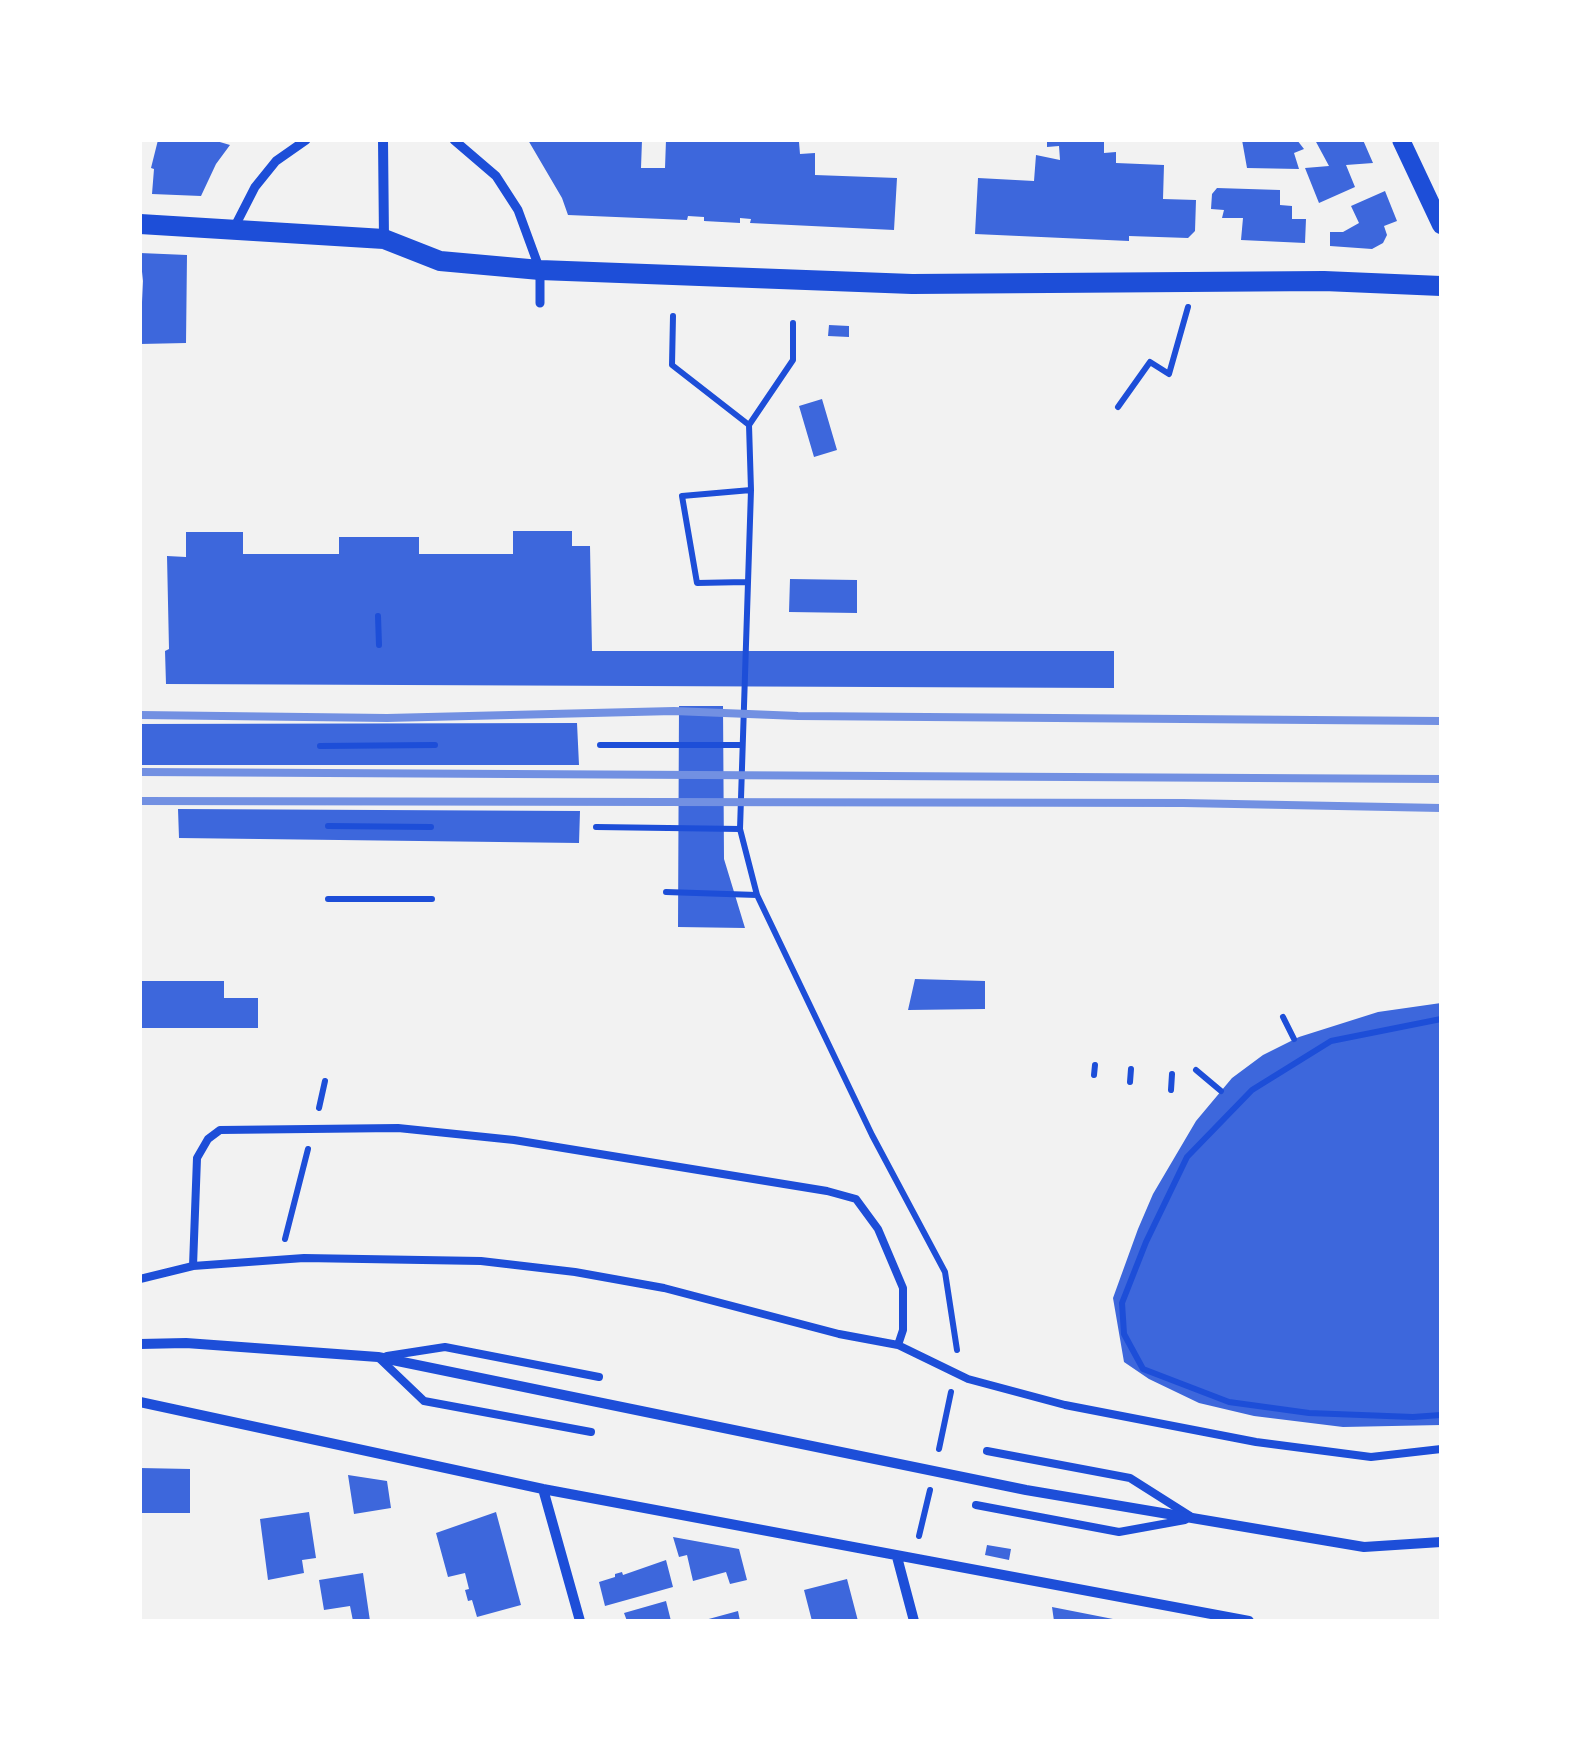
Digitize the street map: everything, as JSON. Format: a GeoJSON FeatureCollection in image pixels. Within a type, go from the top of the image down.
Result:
{"type":"FeatureCollection","features":[{"type":"Feature","properties":{"kind":"main road"},"geometry":{"type":"LineString","coordinates":[[140,224],[384,239],[440,261],[540,270],[893,283],[1324,281],[1441,286]]}},
{"type":"Feature","properties":{"kind":"street"},"geometry":{"type":"LineString","coordinates":[[233,230],[255,188],[276,161],[306,140]]}},
{"type":"Feature","properties":{"kind":"street"},"geometry":{"type":"LineString","coordinates":[[383,140],[384,239]]}},
{"type":"Feature","properties":{"kind":"street"},"geometry":{"type":"LineString","coordinates":[[454,140],[496,176],[518,210],[540,270],[540,303]]}},
{"type":"Feature","properties":{"kind":"street"},"geometry":{"type":"LineString","coordinates":[[1401,140],[1441,225]]}},
{"type":"Feature","properties":{"kind":"street"},"geometry":{"type":"LineString","coordinates":[[140,1344],[186,1343],[378,1357],[1026,1490],[1364,1547],[1441,1542]]}},
{"type":"Feature","properties":{"kind":"street"},"geometry":{"type":"LineString","coordinates":[[140,1402],[544,1489],[1249,1621]]}},
{"type":"Feature","properties":{"kind":"street"},"geometry":{"type":"LineString","coordinates":[[544,1489],[580,1621]]}},
{"type":"Feature","properties":{"kind":"street"},"geometry":{"type":"LineString","coordinates":[[898,1557],[914,1621]]}},
{"type":"Feature","properties":{"kind":"lane"},"geometry":{"type":"LineString","coordinates":[[193,1266],[197,1158],[208,1139],[220,1130],[398,1128],[514,1140],[856,1199],[871,1218],[897,1270],[904,1309],[898,1345]]}},
{"type":"Feature","properties":{"kind":"lane"},"geometry":{"type":"LineString","coordinates":[[140,1280],[193,1266],[340,1257],[481,1261],[587,1274],[664,1288],[839,1334],[898,1345],[968,1379],[1065,1405],[1256,1442],[1371,1458],[1441,1449]]}},
{"type":"Feature","properties":{"kind":"lane"},"geometry":{"type":"LineString","coordinates":[[378,1357],[445,1347],[599,1376]]}},
{"type":"Feature","properties":{"kind":"lane"},"geometry":{"type":"LineString","coordinates":[[378,1357],[424,1401],[591,1432]]}},
{"type":"Feature","properties":{"kind":"lane"},"geometry":{"type":"LineString","coordinates":[[986,1450],[1130,1478],[1194,1518]]}},
{"type":"Feature","properties":{"kind":"lane"},"geometry":{"type":"LineString","coordinates":[[976,1506],[1119,1532],[1194,1518]]}},
{"type":"Feature","properties":{"kind":"path"},"geometry":{"type":"LineString","coordinates":[[1118,407],[1150,362],[1169,374],[1195,282]]}},
{"type":"Feature","properties":{"kind":"path"},"geometry":{"type":"LineString","coordinates":[[673,316],[672,365],[749,426]]}},
{"type":"Feature","properties":{"kind":"path"},"geometry":{"type":"LineString","coordinates":[[793,323],[793,360],[749,426],[752,490],[740,828],[757,895],[798,982]]}},
{"type":"Feature","properties":{"kind":"path"},"geometry":{"type":"LineString","coordinates":[[746,582],[697,582],[682,496],[752,490]]}},
{"type":"Feature","properties":{"kind":"path"},"geometry":{"type":"LineString","coordinates":[[378,616],[378,644]]}},
{"type":"Feature","properties":{"kind":"path"},"geometry":{"type":"LineString","coordinates":[[320,746],[435,745]]}},
{"type":"Feature","properties":{"kind":"path"},"geometry":{"type":"LineString","coordinates":[[600,745],[742,745]]}},
{"type":"Feature","properties":{"kind":"path"},"geometry":{"type":"LineString","coordinates":[[328,826],[431,827]]}},
{"type":"Feature","properties":{"kind":"path"},"geometry":{"type":"LineString","coordinates":[[596,826],[697,831],[740,828]]}},
{"type":"Feature","properties":{"kind":"path"},"geometry":{"type":"LineString","coordinates":[[666,892],[757,895]]}},
{"type":"Feature","properties":{"kind":"path"},"geometry":{"type":"LineString","coordinates":[[328,899],[432,899]]}},
{"type":"Feature","properties":{"kind":"path"},"geometry":{"type":"LineString","coordinates":[[1283,1017],[1294,1039]]}},
{"type":"Feature","properties":{"kind":"path"},"geometry":{"type":"LineString","coordinates":[[1441,1019],[1332,1042],[1252,1090],[1187,1157],[1122,1303],[1124,1334],[1143,1369],[1228,1402],[1309,1413],[1441,1415]]}},
{"type":"Feature","properties":{"kind":"path"},"geometry":{"type":"LineString","coordinates":[[1094,1075],[1096,1066]]}},
{"type":"Feature","properties":{"kind":"path"},"geometry":{"type":"LineString","coordinates":[[1130,1082],[1131,1070]]}},
{"type":"Feature","properties":{"kind":"path"},"geometry":{"type":"LineString","coordinates":[[1196,1070],[1221,1091]]}},
{"type":"Feature","properties":{"kind":"path"},"geometry":{"type":"LineString","coordinates":[[1171,1090],[1172,1074]]}},
{"type":"Feature","properties":{"kind":"path"},"geometry":{"type":"LineString","coordinates":[[280,1259],[325,1081]]}},
{"type":"Feature","properties":{"kind":"building"},"geometry":{"type":"Polygon","coordinates":[[[158,140],[213,140],[230,145],[201,196],[152,194],[151,168],[158,140]]]}},
{"type":"Feature","properties":{"kind":"building"},"geometry":{"type":"Polygon","coordinates":[[[528,140],[642,140],[641,168],[665,168],[666,140],[799,142],[800,154],[815,153],[815,175],[897,178],[894,230],[750,223],[751,219],[740,218],[740,223],[688,216],[687,220],[568,215],[528,140]]]}},
{"type":"Feature","properties":{"kind":"building"},"geometry":{"type":"Polygon","coordinates":[[[1047,140],[1104,140],[1104,153],[1116,152],[1116,163],[1164,165],[1163,199],[1196,200],[1195,231],[1188,238],[1129,236],[1129,241],[975,234],[978,178],[1034,181],[1036,155],[1060,160],[1059,146],[1047,147],[1047,140]]]}},
{"type":"Feature","properties":{"kind":"building"},"geometry":{"type":"Polygon","coordinates":[[[1242,140],[1297,140],[1304,149],[1294,153],[1299,169],[1247,168],[1242,140]]]}},
{"type":"Feature","properties":{"kind":"building"},"geometry":{"type":"Polygon","coordinates":[[[1315,140],[1363,140],[1373,163],[1346,165],[1355,187],[1319,203],[1305,168],[1329,166],[1315,140]]]}},
{"type":"Feature","properties":{"kind":"building"},"geometry":{"type":"Polygon","coordinates":[[[1217,188],[1280,190],[1280,205],[1292,206],[1292,219],[1306,219],[1305,243],[1241,240],[1243,218],[1222,218],[1224,210],[1211,209],[1212,194],[1217,188]]]}},
{"type":"Feature","properties":{"kind":"building"},"geometry":{"type":"Polygon","coordinates":[[[1385,191],[1397,221],[1384,226],[1387,235],[1383,243],[1372,249],[1330,246],[1330,232],[1343,232],[1359,223],[1351,206],[1385,191]]]}},
{"type":"Feature","properties":{"kind":"building"},"geometry":{"type":"Polygon","coordinates":[[[140,253],[187,255],[186,343],[140,344],[140,253]]]}},
{"type":"Feature","properties":{"kind":"building"},"geometry":{"type":"Polygon","coordinates":[[[829,325],[849,326],[849,337],[828,336],[829,325]]]}},
{"type":"Feature","properties":{"kind":"building"},"geometry":{"type":"Polygon","coordinates":[[[822,399],[837,450],[814,457],[799,406],[822,399]]]}},
{"type":"Feature","properties":{"kind":"building"},"geometry":{"type":"Polygon","coordinates":[[[513,531],[572,531],[572,546],[590,546],[592,651],[1114,651],[1114,688],[166,684],[167,556],[186,557],[186,532],[243,532],[243,554],[339,554],[339,537],[419,537],[419,554],[513,554],[513,531]]]}},
{"type":"Feature","properties":{"kind":"building"},"geometry":{"type":"Polygon","coordinates":[[[790,579],[857,580],[857,613],[789,612],[790,579]]]}},
{"type":"Feature","properties":{"kind":"building"},"geometry":{"type":"Polygon","coordinates":[[[679,706],[723,706],[724,859],[745,928],[678,927],[679,706]]]}},
{"type":"Feature","properties":{"kind":"building"},"geometry":{"type":"Polygon","coordinates":[[[577,723],[579,765],[140,765],[140,724],[577,723]]]}},
{"type":"Feature","properties":{"kind":"building"},"geometry":{"type":"Polygon","coordinates":[[[178,809],[580,811],[579,843],[179,838],[178,809]]]}},
{"type":"Feature","properties":{"kind":"building"},"geometry":{"type":"Polygon","coordinates":[[[915,979],[985,981],[985,1009],[908,1010],[915,979]]]}},
{"type":"Feature","properties":{"kind":"building"},"geometry":{"type":"Polygon","coordinates":[[[140,981],[224,981],[224,998],[258,998],[258,1028],[140,1028],[140,981]]]}},
{"type":"Feature","properties":{"kind":"building"},"geometry":{"type":"Polygon","coordinates":[[[1441,1003],[1441,1425],[1343,1427],[1254,1416],[1199,1403],[1124,1362],[1113,1298],[1138,1229],[1153,1194],[1196,1121],[1232,1078],[1263,1055],[1299,1037],[1378,1012],[1441,1003]]]}},
{"type":"Feature","properties":{"kind":"building"},"geometry":{"type":"Polygon","coordinates":[[[140,1468],[190,1469],[190,1513],[140,1513],[140,1468]]]}},
{"type":"Feature","properties":{"kind":"building"},"geometry":{"type":"Polygon","coordinates":[[[348,1475],[387,1481],[391,1508],[354,1514],[348,1475]]]}},
{"type":"Feature","properties":{"kind":"building"},"geometry":{"type":"Polygon","coordinates":[[[309,1512],[316,1558],[302,1560],[304,1573],[268,1580],[260,1519],[309,1512]]]}},
{"type":"Feature","properties":{"kind":"building"},"geometry":{"type":"Polygon","coordinates":[[[496,1512],[521,1605],[477,1617],[465,1590],[469,1589],[465,1573],[448,1577],[436,1533],[496,1512]]]}},
{"type":"Feature","properties":{"kind":"building"},"geometry":{"type":"Polygon","coordinates":[[[673,1537],[739,1549],[747,1580],[730,1584],[726,1572],[693,1581],[687,1555],[679,1557],[673,1537]]]}},
{"type":"Feature","properties":{"kind":"building"},"geometry":{"type":"Polygon","coordinates":[[[987,1545],[1011,1549],[1009,1560],[985,1555],[987,1545]]]}},
{"type":"Feature","properties":{"kind":"building"},"geometry":{"type":"Polygon","coordinates":[[[666,1560],[673,1587],[605,1606],[599,1582],[666,1560]]]}},
{"type":"Feature","properties":{"kind":"building"},"geometry":{"type":"Polygon","coordinates":[[[363,1573],[370,1621],[353,1621],[350,1606],[324,1610],[319,1580],[363,1573]]]}},
{"type":"Feature","properties":{"kind":"building"},"geometry":{"type":"Polygon","coordinates":[[[847,1579],[858,1621],[812,1621],[804,1590],[847,1579]]]}},
{"type":"Feature","properties":{"kind":"building"},"geometry":{"type":"Polygon","coordinates":[[[666,1601],[671,1621],[627,1621],[624,1613],[666,1601]]]}},
{"type":"Feature","properties":{"kind":"building"},"geometry":{"type":"Polygon","coordinates":[[[1052,1607],[1113,1619],[1113,1621],[1054,1621],[1052,1607]]]}},
{"type":"Feature","properties":{"kind":"building"},"geometry":{"type":"Polygon","coordinates":[[[738,1611],[740,1621],[705,1621],[705,1620],[738,1611]]]}},
{"type":"Feature","properties":{"kind":"railway"},"geometry":{"type":"LineString","coordinates":[[140,715],[387,718],[674,711],[798,716],[1441,721]]}},
{"type":"Feature","properties":{"kind":"railway"},"geometry":{"type":"LineString","coordinates":[[140,772],[1441,779]]}},
{"type":"Feature","properties":{"kind":"railway"},"geometry":{"type":"LineString","coordinates":[[140,801],[1183,803],[1441,808]]}}]}
